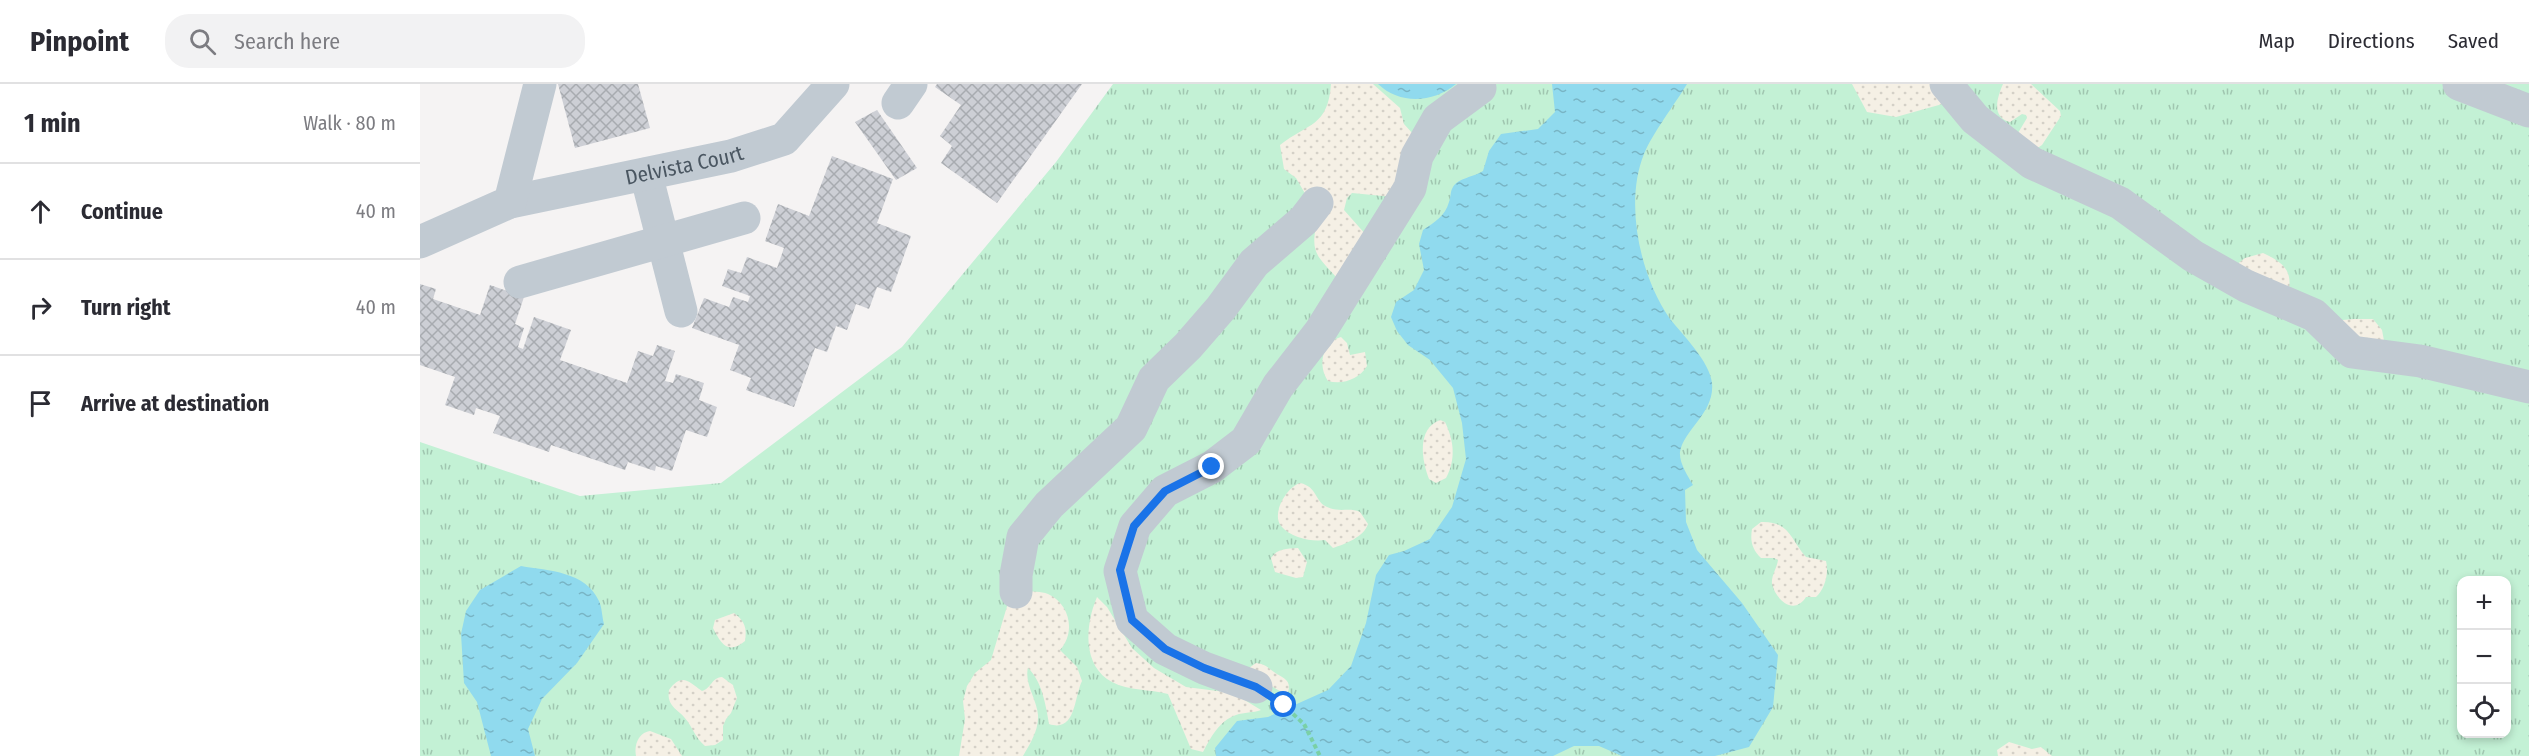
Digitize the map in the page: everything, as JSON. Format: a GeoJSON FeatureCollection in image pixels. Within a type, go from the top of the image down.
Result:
{"type":"FeatureCollection","features":[{"type":"Feature","properties":{"kind":"street"},"geometry":{"type":"LineString","coordinates":[[510,202],[540,84]]}},
{"type":"Feature","properties":{"kind":"street","name":"Delvista Court"},"geometry":{"type":"LineString","coordinates":[[420,242],[510,202],[731,156],[784,139],[833,84]]}},
{"type":"Feature","properties":{"kind":"street"},"geometry":{"type":"LineString","coordinates":[[1946,84],[1975,119],[2032,163],[2120,203],[2193,256],[2246,286],[2314,315],[2352,352],[2420,361],[2529,387]]}},
{"type":"Feature","properties":{"kind":"street"},"geometry":{"type":"LineString","coordinates":[[2459,84],[2529,111]]}},
{"type":"Feature","properties":{"kind":"street"},"geometry":{"type":"LineString","coordinates":[[1256,687],[1204,668],[1165,649],[1132,620],[1120,570],[1134,526],[1165,491],[1212,467],[1246,441],[1278,386],[1320,332],[1410,188],[1417,156],[1438,119],[1480,88]]}},
{"type":"Feature","properties":{"kind":"street"},"geometry":{"type":"LineString","coordinates":[[646,174],[681,311]]}},
{"type":"Feature","properties":{"kind":"street"},"geometry":{"type":"LineString","coordinates":[[1016,592],[1016,575],[1023,537],[1049,505],[1131,428],[1154,379],[1188,346],[1221,308],[1254,263],[1304,220],[1317,203]]}},
{"type":"Feature","properties":{"kind":"street"},"geometry":{"type":"LineString","coordinates":[[520,282],[744,219]]}},
{"type":"Feature","properties":{"kind":"street"},"geometry":{"type":"LineString","coordinates":[[420,232],[453,228]]}},
{"type":"Feature","properties":{"kind":"path"},"geometry":{"type":"LineString","coordinates":[[1256,687],[1284,705],[1304,724],[1320,756]]}},
{"type":"Feature","properties":{"kind":"green space"},"geometry":{"type":"Polygon","coordinates":[[[1113,84],[2529,84],[2529,756],[420,756],[420,442],[580,496],[721,483],[902,347],[1056,162],[1113,84]]]}},
{"type":"Feature","properties":{"kind":"sand"},"geometry":{"type":"Polygon","coordinates":[[[1331,84],[1373,84],[1400,108],[1404,124],[1413,134],[1393,197],[1352,193],[1347,198],[1344,210],[1367,236],[1339,280],[1316,252],[1314,238],[1318,216],[1296,178],[1284,169],[1280,145],[1321,116],[1326,109],[1331,84]]]}},
{"type":"Feature","properties":{"kind":"sand"},"geometry":{"type":"Polygon","coordinates":[[[1852,84],[1934,84],[1946,103],[1896,117],[1867,112],[1852,84]]]}},
{"type":"Feature","properties":{"kind":"sand"},"geometry":{"type":"Polygon","coordinates":[[[2003,84],[2031,84],[2060,111],[2061,116],[2042,145],[2036,149],[2018,133],[2027,118],[2026,115],[2022,114],[2010,122],[2000,116],[1997,106],[2003,84]]]}},
{"type":"Feature","properties":{"kind":"sand"},"geometry":{"type":"Polygon","coordinates":[[[2263,253],[2285,268],[2289,279],[2288,294],[2230,270],[2245,258],[2263,253]]]}},
{"type":"Feature","properties":{"kind":"sand"},"geometry":{"type":"Polygon","coordinates":[[[2373,319],[2382,330],[2386,351],[2331,321],[2373,319]]]}},
{"type":"Feature","properties":{"kind":"sand"},"geometry":{"type":"Polygon","coordinates":[[[1341,337],[1347,343],[1350,355],[1365,352],[1367,366],[1364,371],[1350,380],[1328,381],[1323,369],[1323,356],[1329,344],[1341,337]]]}},
{"type":"Feature","properties":{"kind":"sand"},"geometry":{"type":"Polygon","coordinates":[[[1440,420],[1445,422],[1448,429],[1452,443],[1452,457],[1446,478],[1436,483],[1429,479],[1424,463],[1423,446],[1427,430],[1440,420]]]}},
{"type":"Feature","properties":{"kind":"sand"},"geometry":{"type":"Polygon","coordinates":[[[1300,483],[1310,488],[1327,507],[1360,512],[1368,524],[1366,529],[1354,539],[1333,548],[1325,540],[1302,538],[1290,534],[1278,521],[1279,508],[1290,490],[1300,483]]]}},
{"type":"Feature","properties":{"kind":"sand"},"geometry":{"type":"Polygon","coordinates":[[[1761,522],[1771,522],[1784,528],[1806,557],[1826,561],[1826,580],[1816,597],[1806,597],[1801,603],[1791,605],[1786,604],[1777,595],[1772,581],[1778,560],[1761,558],[1752,545],[1752,529],[1761,522]]]}},
{"type":"Feature","properties":{"kind":"sand"},"geometry":{"type":"Polygon","coordinates":[[[1298,548],[1307,562],[1303,577],[1296,578],[1275,572],[1271,558],[1276,552],[1298,548]]]}},
{"type":"Feature","properties":{"kind":"sand"},"geometry":{"type":"Polygon","coordinates":[[[1024,591],[1048,594],[1066,611],[1068,635],[1060,650],[1077,667],[1082,681],[1073,712],[1064,723],[1049,724],[1040,687],[1028,668],[1028,680],[1037,709],[1038,721],[1034,737],[1023,756],[959,756],[965,719],[963,701],[967,686],[975,673],[991,660],[1008,603],[1024,591]]]}},
{"type":"Feature","properties":{"kind":"sand"},"geometry":{"type":"Polygon","coordinates":[[[1097,597],[1107,607],[1132,648],[1154,668],[1186,687],[1233,693],[1261,710],[1239,714],[1225,721],[1216,730],[1203,752],[1191,749],[1168,694],[1119,685],[1102,675],[1095,666],[1089,644],[1089,632],[1097,597]]]}},
{"type":"Feature","properties":{"kind":"sand"},"geometry":{"type":"Polygon","coordinates":[[[734,613],[744,625],[745,641],[730,647],[722,643],[713,628],[715,620],[734,613]]]}},
{"type":"Feature","properties":{"kind":"sand"},"geometry":{"type":"Polygon","coordinates":[[[1256,663],[1266,666],[1287,680],[1289,690],[1287,695],[1271,686],[1249,668],[1256,663]]]}},
{"type":"Feature","properties":{"kind":"sand"},"geometry":{"type":"Polygon","coordinates":[[[722,677],[733,685],[737,698],[723,726],[723,740],[715,745],[705,746],[685,718],[672,705],[669,690],[678,681],[686,680],[702,691],[716,679],[722,677]]]}},
{"type":"Feature","properties":{"kind":"sand"},"geometry":{"type":"Polygon","coordinates":[[[650,731],[671,739],[682,756],[636,756],[638,740],[642,734],[650,731]]]}},
{"type":"Feature","properties":{"kind":"sand"},"geometry":{"type":"Polygon","coordinates":[[[2009,742],[2032,749],[2041,747],[2052,756],[1998,756],[1997,750],[2009,742]]]}},
{"type":"Feature","properties":{"kind":"water"},"geometry":{"type":"Polygon","coordinates":[[[1378,84],[1456,84],[1437,95],[1417,99],[1396,96],[1378,84]]]}},
{"type":"Feature","properties":{"kind":"water"},"geometry":{"type":"Polygon","coordinates":[[[1552,84],[1687,84],[1644,154],[1635,194],[1638,239],[1650,282],[1659,302],[1701,358],[1712,383],[1709,403],[1687,436],[1680,452],[1682,465],[1693,485],[1685,490],[1686,522],[1697,550],[1742,603],[1778,655],[1773,707],[1749,747],[1715,756],[1622,756],[1599,746],[1574,746],[1553,756],[1216,756],[1215,748],[1237,721],[1268,717],[1328,690],[1351,666],[1366,623],[1376,575],[1389,555],[1430,539],[1452,507],[1466,459],[1462,423],[1453,388],[1430,360],[1408,345],[1397,331],[1391,317],[1396,302],[1414,290],[1424,270],[1419,244],[1423,230],[1445,211],[1455,184],[1483,171],[1489,151],[1501,134],[1538,129],[1555,112],[1552,84]]]}},
{"type":"Feature","properties":{"kind":"water"},"geometry":{"type":"Polygon","coordinates":[[[521,566],[565,574],[585,584],[599,601],[604,624],[577,663],[542,699],[528,729],[535,756],[491,756],[477,702],[464,683],[461,634],[466,611],[480,590],[521,566]]]}},
{"type":"Feature","properties":{"kind":"building"},"geometry":{"type":"Polygon","coordinates":[[[558,84],[638,84],[650,128],[575,148],[558,84]]]}},
{"type":"Feature","properties":{"kind":"building"},"geometry":{"type":"Polygon","coordinates":[[[937,84],[1082,84],[997,203],[941,163],[952,146],[940,136],[961,105],[935,87],[937,84]]]}},
{"type":"Feature","properties":{"kind":"building"},"geometry":{"type":"Polygon","coordinates":[[[877,110],[917,168],[896,180],[855,122],[877,110]]]}},
{"type":"Feature","properties":{"kind":"building"},"geometry":{"type":"Polygon","coordinates":[[[832,156],[893,179],[877,223],[911,236],[891,292],[877,287],[869,309],[856,304],[847,330],[836,326],[827,352],[815,348],[794,407],[746,390],[751,378],[730,370],[739,345],[692,328],[704,298],[729,307],[733,297],[748,302],[750,296],[722,286],[728,269],[741,273],[747,257],[777,268],[784,248],[765,241],[778,204],[809,216],[832,156]]]}},
{"type":"Feature","properties":{"kind":"building"},"geometry":{"type":"Polygon","coordinates":[[[420,284],[436,289],[433,299],[480,315],[490,285],[524,297],[515,324],[524,328],[518,347],[523,349],[534,317],[571,330],[560,360],[627,383],[638,351],[653,356],[657,345],[675,351],[665,381],[673,383],[676,374],[704,383],[699,400],[717,407],[707,437],[686,430],[672,471],[656,466],[655,471],[628,462],[625,470],[551,445],[549,452],[493,433],[500,416],[476,408],[474,415],[445,405],[455,377],[420,365],[420,284]]]}},
{"type":"Feature","properties":{"kind":"route"},"geometry":{"type":"LineString","coordinates":[[1212,467],[1165,491],[1134,526],[1120,570],[1132,620],[1165,649],[1204,668],[1256,687],[1284,705]]}}]}
